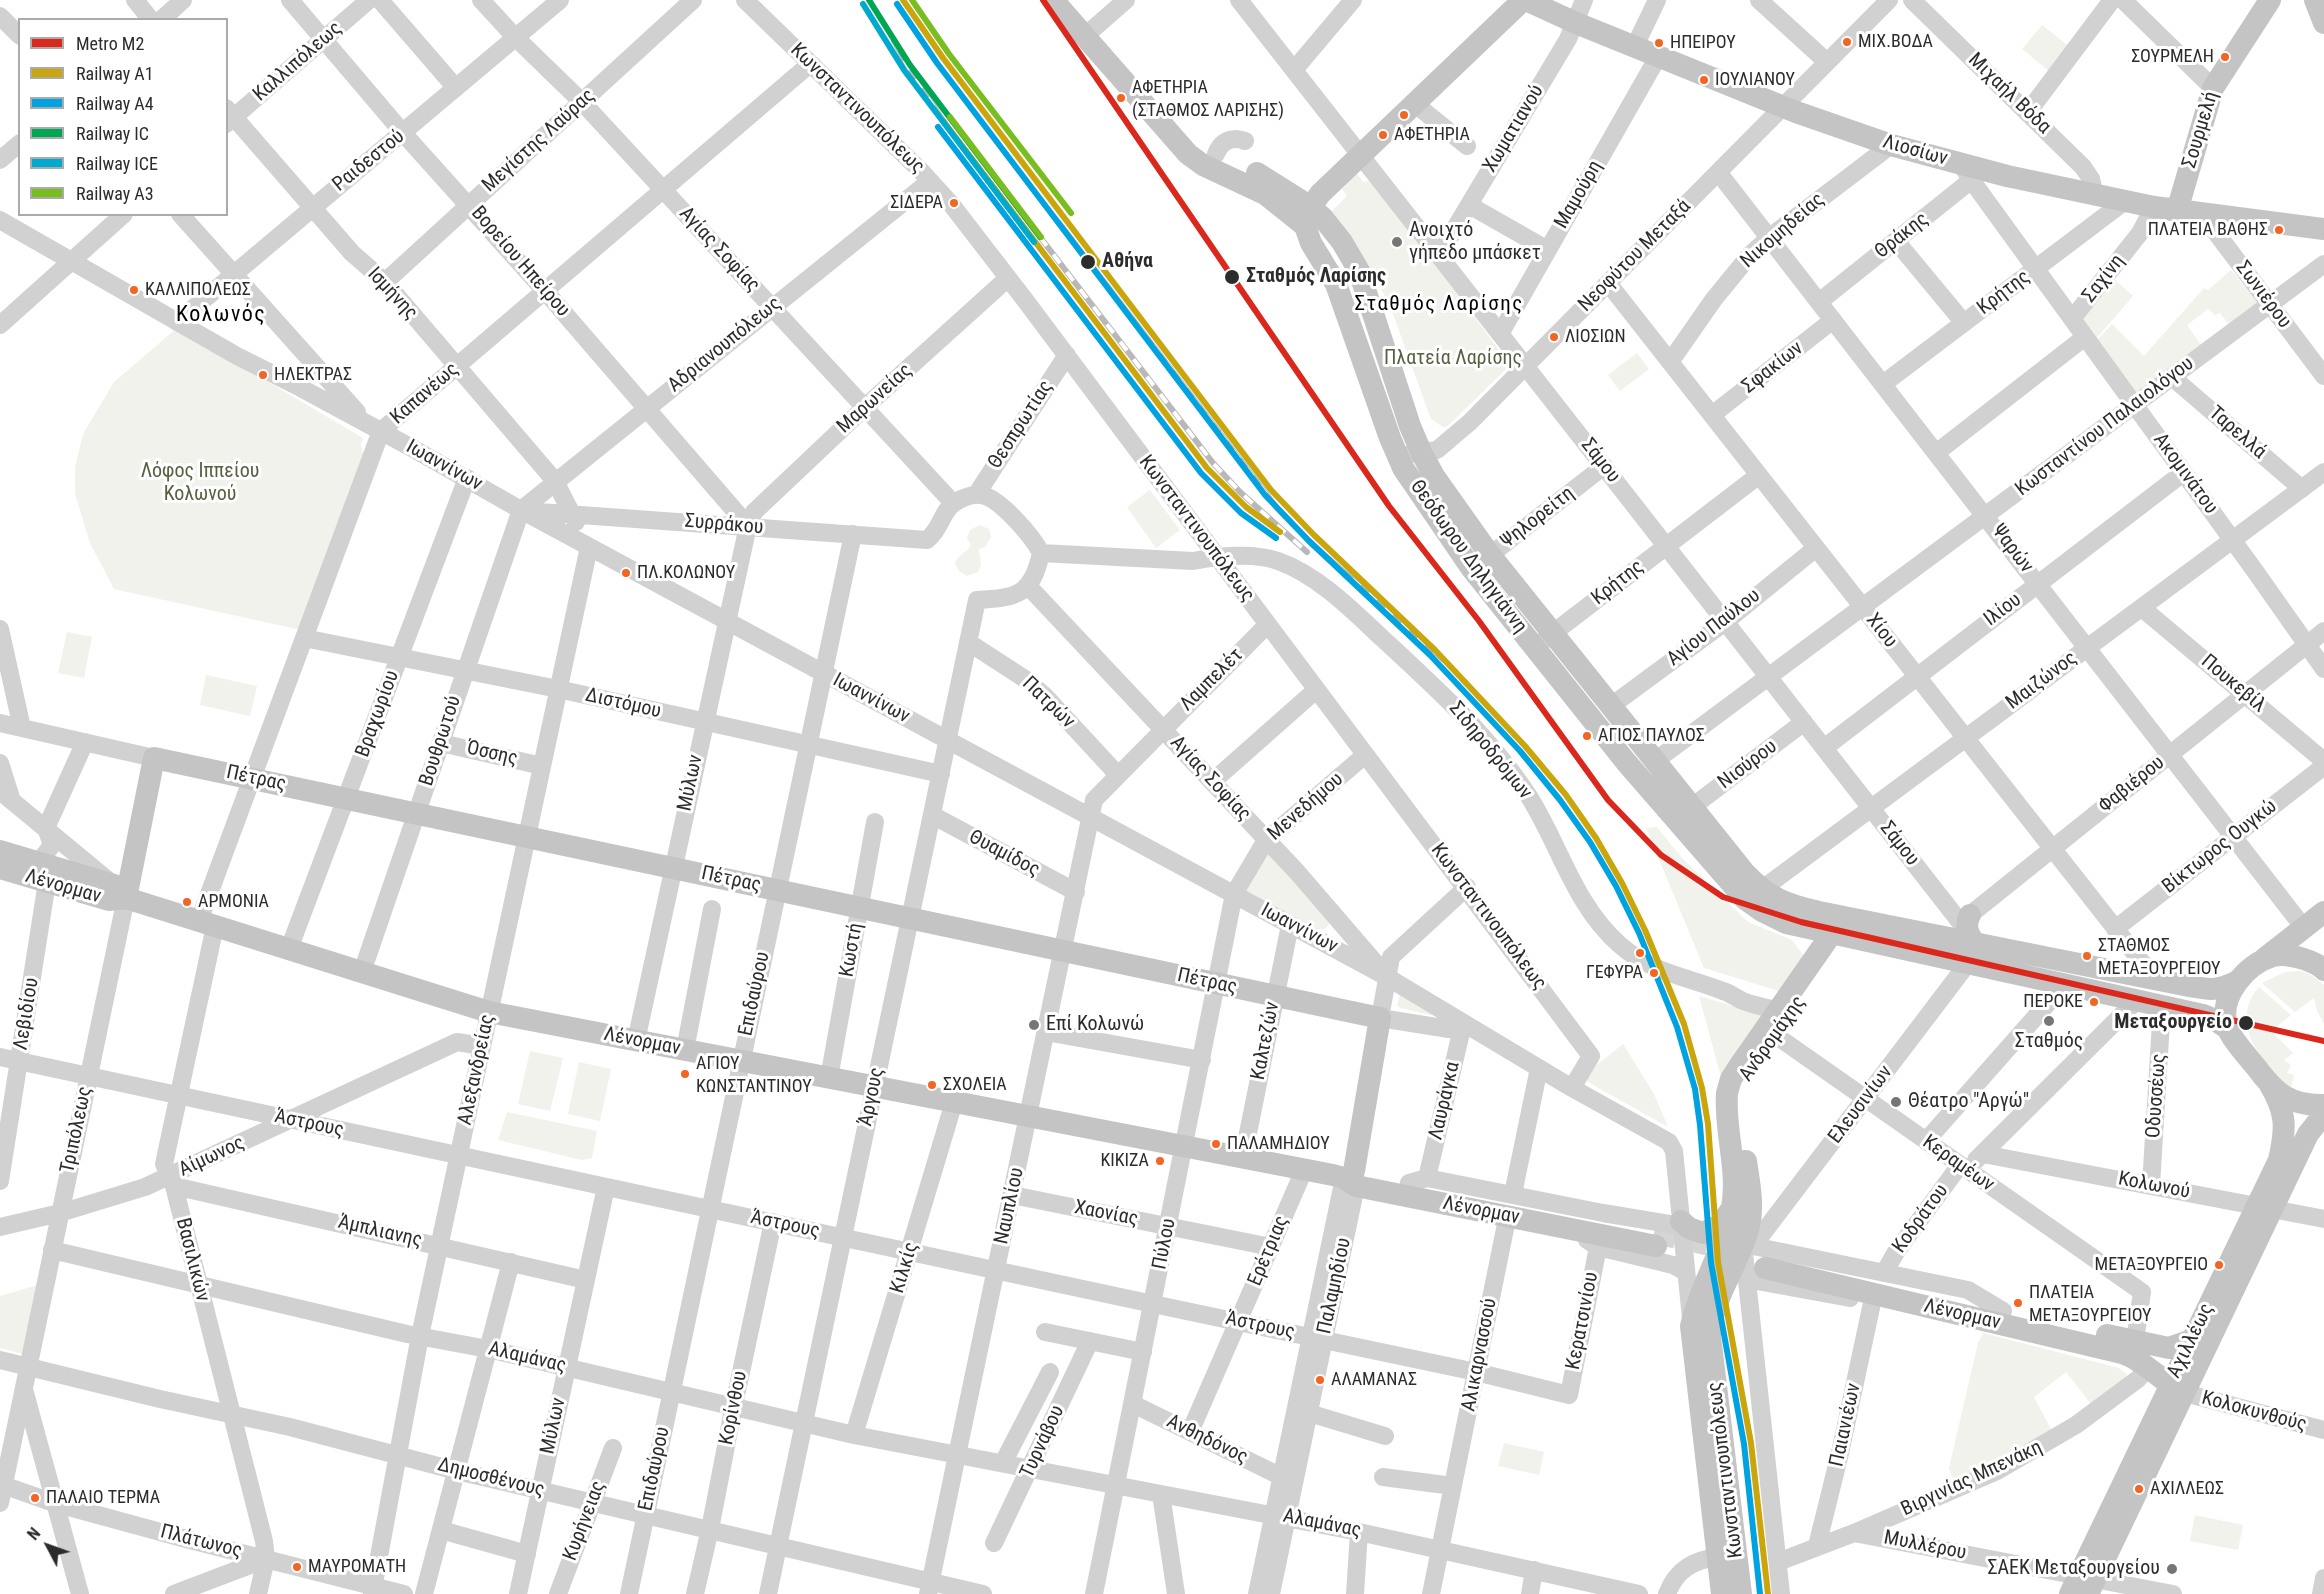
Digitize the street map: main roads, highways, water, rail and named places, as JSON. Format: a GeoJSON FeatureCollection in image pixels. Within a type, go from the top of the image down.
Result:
{"type":"FeatureCollection","features":[{"type":"Feature","properties":{"kind":"main road"},"geometry":{"type":"LineString","coordinates":[[1053,0],[1167,128]]}},
{"type":"Feature","properties":{"kind":"main road"},"geometry":{"type":"LineString","coordinates":[[1308,217],[1320,194],[1525,0]]}},
{"type":"Feature","properties":{"kind":"main road","name":"Λιοσίων"},"geometry":{"type":"LineString","coordinates":[[1525,0],[1576,23],[1783,106],[1891,145],[1973,171],[2125,201],[2324,229]]}},
{"type":"Feature","properties":{"kind":"main road","name":"Σουρμελή"},"geometry":{"type":"LineString","coordinates":[[2178,209],[2213,88],[2270,0]]}},
{"type":"Feature","properties":{"kind":"main road"},"geometry":{"type":"LineString","coordinates":[[2315,0],[2324,23]]}},
{"type":"Feature","properties":{"kind":"main road","name":"Θεόδωρου Δηληγιάννη"},"geometry":{"type":"LineString","coordinates":[[1167,128],[1272,181],[1308,217],[1311,243],[1336,284],[1403,468],[1472,569],[1626,762],[1745,899],[1762,911],[1786,923],[1798,926],[1844,927],[1939,936],[1972,953],[2062,984],[2204,1015],[2227,1028]]}},
{"type":"Feature","properties":{"kind":"main road","name":"Θεόδωρου Δηληγιάννη"},"geometry":{"type":"LineString","coordinates":[[1167,128],[1188,154],[1203,165],[1308,217],[1323,218],[1342,242],[1359,271],[1422,454],[1434,476],[1490,555],[1744,872],[1761,890],[1784,903],[1844,927],[1972,953],[2155,979],[2210,990],[2220,990],[2236,982]]}},
{"type":"Feature","properties":{"kind":"main road","name":"Πέτρας"},"geometry":{"type":"LineString","coordinates":[[154,758],[1380,1018]]}},
{"type":"Feature","properties":{"kind":"main road","name":"Τριπόλεως"},"geometry":{"type":"LineString","coordinates":[[120,891],[154,758]]}},
{"type":"Feature","properties":{"kind":"main road","name":"Λένορμαν"},"geometry":{"type":"LineString","coordinates":[[0,851],[109,900],[120,891],[207,923],[489,1012],[1304,1170],[1419,1186],[1665,1235],[1708,1232],[1720,1225],[1732,1207]]}},
{"type":"Feature","properties":{"kind":"main road","name":"Λένορμαν"},"geometry":{"type":"LineString","coordinates":[[0,868],[43,872]]}},
{"type":"Feature","properties":{"kind":"main road"},"geometry":{"type":"LineString","coordinates":[[2323,912],[2236,982],[2226,1006],[2227,1028],[2270,1085],[2281,1095],[2300,1104],[2324,1105]]}},
{"type":"Feature","properties":{"kind":"main road"},"geometry":{"type":"LineString","coordinates":[[2323,912],[2312,940],[2323,968]]}},
{"type":"Feature","properties":{"kind":"main road"},"geometry":{"type":"LineString","coordinates":[[1965,918],[1972,953]]}},
{"type":"Feature","properties":{"kind":"main road"},"geometry":{"type":"LineString","coordinates":[[1798,926],[1810,945],[1812,963]]}},
{"type":"Feature","properties":{"kind":"main road","name":"Ανδρομάχης"},"geometry":{"type":"LineString","coordinates":[[1755,1259],[1750,1224],[1751,1201],[1737,1094],[1744,1078],[1775,1035],[1812,963],[1844,927]]}},
{"type":"Feature","properties":{"kind":"main road","name":"Ανδρομάχης"},"geometry":{"type":"LineString","coordinates":[[1732,1207],[1735,1180],[1727,1093],[1731,1079],[1789,1007],[1844,927]]}},
{"type":"Feature","properties":{"kind":"main road"},"geometry":{"type":"LineString","coordinates":[[2263,960],[2273,956],[2287,955],[2323,968]]}},
{"type":"Feature","properties":{"kind":"main road","name":"Παλαμηδίου"},"geometry":{"type":"LineString","coordinates":[[1351,1178],[1380,1018]]}},
{"type":"Feature","properties":{"kind":"main road","name":"Αχιλλέως"},"geometry":{"type":"LineString","coordinates":[[2083,1586],[2265,1207],[2279,1160],[2285,1122],[2270,1085]]}},
{"type":"Feature","properties":{"kind":"main road","name":"Αχιλλέως"},"geometry":{"type":"LineString","coordinates":[[2177,1389],[2192,1340],[2265,1207],[2308,1134],[2324,1114]]}},
{"type":"Feature","properties":{"kind":"main road","name":"Κωνσταντινουπόλεως"},"geometry":{"type":"LineString","coordinates":[[1722,1594],[1691,1326],[1698,1301],[1725,1233],[1732,1207]]}},
{"type":"Feature","properties":{"kind":"main road","name":"Λένορμαν"},"geometry":{"type":"LineString","coordinates":[[1755,1259],[2169,1348],[2192,1340]]}},
{"type":"Feature","properties":{"kind":"main road","name":"Λένορμαν"},"geometry":{"type":"LineString","coordinates":[[1755,1259],[1982,1320],[2122,1353],[2138,1359],[2177,1389]]}},
{"type":"Feature","properties":{"kind":"main road","name":"Κωνσταντινουπόλεως"},"geometry":{"type":"LineString","coordinates":[[1741,1594],[1710,1336],[1716,1308],[1755,1259]]}},
{"type":"Feature","properties":{"kind":"tunnel"},"geometry":{"type":"LineString","coordinates":[[1654,1233],[1739,1251]]}},
{"type":"Feature","properties":{"kind":"railway"},"geometry":{"type":"LineString","coordinates":[[894,41],[915,79],[944,122]]}},
{"type":"Feature","properties":{"kind":"railway"},"geometry":{"type":"LineString","coordinates":[[1059,223],[1277,508],[1313,545],[1444,660]]}},
{"type":"Feature","properties":{"kind":"railway"},"geometry":{"type":"LineString","coordinates":[[1040,237],[1213,463],[1240,492],[1307,552]]}},
{"type":"Feature","properties":{"kind":"metro line","name":"Μ2"},"geometry":{"type":"LineString","coordinates":[[1043,0],[1389,506],[1479,621],[1608,800],[1661,855],[1723,897],[1801,922],[2324,1041]]}},
{"type":"Feature","properties":{"kind":"rail line","name":"IC"},"geometry":{"type":"LineString","coordinates":[[869,0],[910,65],[1040,237]]}},
{"type":"Feature","properties":{"kind":"rail line","name":"A1"},"geometry":{"type":"LineString","coordinates":[[903,0],[943,58],[1271,490],[1314,535],[1435,650],[1525,746],[1566,795],[1596,838],[1622,883],[1645,930],[1684,1024],[1702,1088],[1708,1124],[1718,1262],[1751,1443],[1768,1594]]}},
{"type":"Feature","properties":{"kind":"rail line","name":"A3"},"geometry":{"type":"LineString","coordinates":[[912,0],[949,54],[1071,213]]}},
{"type":"Feature","properties":{"kind":"rail line","name":"ICE"},"geometry":{"type":"LineString","coordinates":[[863,4],[904,70],[1034,242]]}},
{"type":"Feature","properties":{"kind":"rail line","name":"A4"},"geometry":{"type":"LineString","coordinates":[[897,4],[937,63],[1265,495],[1308,540],[1430,655],[1520,751],[1560,800],[1590,842],[1616,886],[1639,933],[1677,1027],[1695,1089],[1711,1263],[1744,1444],[1760,1594]]}},
{"type":"Feature","properties":{"kind":"rail line","name":"A3"},"geometry":{"type":"LineString","coordinates":[[950,117],[1041,237]]}},
{"type":"Feature","properties":{"kind":"rail line","name":"A1"},"geometry":{"type":"LineString","coordinates":[[944,122],[1207,468],[1246,507],[1280,532]]}},
{"type":"Feature","properties":{"kind":"rail line","name":"A4"},"geometry":{"type":"LineString","coordinates":[[938,127],[1201,473],[1241,513],[1276,538]]}},
{"type":"Feature","properties":{"kind":"place","name":"ΜΙΧ.ΒΟΔΑ"},"geometry":{"type":"Point","coordinates":[1847,42]}},
{"type":"Feature","properties":{"kind":"place","name":"ΗΠΕΙΡΟΥ"},"geometry":{"type":"Point","coordinates":[1659,43]}},
{"type":"Feature","properties":{"kind":"place","name":"ΣΟΥΡΜΕΛΗ"},"geometry":{"type":"Point","coordinates":[2225,57]}},
{"type":"Feature","properties":{"kind":"place","name":"ΙΟΥΛΙΑΝΟΥ"},"geometry":{"type":"Point","coordinates":[1704,80]}},
{"type":"Feature","properties":{"kind":"place","name":"ΑΦΕΤΗΡΙΑ (ΣΤΑΘΜΟΣ ΛΑΡΙΣΗΣ)"},"geometry":{"type":"Point","coordinates":[1121,98]}},
{"type":"Feature","properties":{"kind":"place","name":"ΑΦΕΤΗΡΙΑ"},"geometry":{"type":"Point","coordinates":[1383,135]}},
{"type":"Feature","properties":{"kind":"place","name":"ΣΙΔΕΡΑ"},"geometry":{"type":"Point","coordinates":[954,203]}},
{"type":"Feature","properties":{"kind":"place","name":"ΠΛΑΤΕΙΑ ΒΑΘΗΣ"},"geometry":{"type":"Point","coordinates":[2279,230]}},
{"type":"Feature","properties":{"kind":"place","name":"Ανοιχτό γήπεδο μπάσκετ"},"geometry":{"type":"Point","coordinates":[1397,242]}},
{"type":"Feature","properties":{"kind":"place","name":"Αθήνα"},"geometry":{"type":"Point","coordinates":[1088,262]}},
{"type":"Feature","properties":{"kind":"place","name":"Σταθμός Λαρίσης"},"geometry":{"type":"Point","coordinates":[1232,277]}},
{"type":"Feature","properties":{"kind":"place","name":"ΚΑΛΛΙΠΟΛΕΩΣ"},"geometry":{"type":"Point","coordinates":[134,290]}},
{"type":"Feature","properties":{"kind":"place","name":"ΛΙΟΣΙΩΝ"},"geometry":{"type":"Point","coordinates":[1554,337]}},
{"type":"Feature","properties":{"kind":"place","name":"ΗΛΕΚΤΡΑΣ"},"geometry":{"type":"Point","coordinates":[263,375]}},
{"type":"Feature","properties":{"kind":"place","name":"ΠΛ.ΚΟΛΩΝΟΥ"},"geometry":{"type":"Point","coordinates":[626,573]}},
{"type":"Feature","properties":{"kind":"place","name":"ΑΓΙΟΣ ΠΑΥΛΟΣ"},"geometry":{"type":"Point","coordinates":[1587,736]}},
{"type":"Feature","properties":{"kind":"place","name":"ΑΡΜΟΝΙΑ"},"geometry":{"type":"Point","coordinates":[187,902]}},
{"type":"Feature","properties":{"kind":"place","name":"ΣΤΑΘΜΟΣ ΜΕΤΑΞΟΥΡΓΕΙΟΥ"},"geometry":{"type":"Point","coordinates":[2087,956]}},
{"type":"Feature","properties":{"kind":"place","name":"ΓΕΦΥΡΑ"},"geometry":{"type":"Point","coordinates":[1654,973]}},
{"type":"Feature","properties":{"kind":"place","name":"ΠΕΡΟΚΕ"},"geometry":{"type":"Point","coordinates":[2094,1002]}},
{"type":"Feature","properties":{"kind":"place","name":"Σταθμός"},"geometry":{"type":"Point","coordinates":[2049,1021]}},
{"type":"Feature","properties":{"kind":"place","name":"Μεταξουργείο"},"geometry":{"type":"Point","coordinates":[2246,1023]}},
{"type":"Feature","properties":{"kind":"place","name":"Επί Κολωνώ"},"geometry":{"type":"Point","coordinates":[1034,1025]}},
{"type":"Feature","properties":{"kind":"place","name":"ΑΓΙΟΥ ΚΩΝΣΤΑΝΤΙΝΟΥ"},"geometry":{"type":"Point","coordinates":[685,1074]}},
{"type":"Feature","properties":{"kind":"place","name":"ΣΧΟΛΕΙΑ"},"geometry":{"type":"Point","coordinates":[932,1085]}},
{"type":"Feature","properties":{"kind":"place","name":"Θέατρο \"Αργώ\""},"geometry":{"type":"Point","coordinates":[1896,1102]}},
{"type":"Feature","properties":{"kind":"place","name":"ΠΑΛΑΜΗΔΙΟΥ"},"geometry":{"type":"Point","coordinates":[1216,1144]}},
{"type":"Feature","properties":{"kind":"place","name":"ΚΙΚΙΖΑ"},"geometry":{"type":"Point","coordinates":[1160,1161]}},
{"type":"Feature","properties":{"kind":"place","name":"ΜΕΤΑΞΟΥΡΓΕΙΟ"},"geometry":{"type":"Point","coordinates":[2219,1265]}},
{"type":"Feature","properties":{"kind":"place","name":"ΠΛΑΤΕΙΑ ΜΕΤΑΞΟΥΡΓΕΙΟΥ"},"geometry":{"type":"Point","coordinates":[2018,1303]}},
{"type":"Feature","properties":{"kind":"place","name":"ΑΛΑΜΑΝΑΣ"},"geometry":{"type":"Point","coordinates":[1320,1380]}},
{"type":"Feature","properties":{"kind":"place","name":"ΑΧΙΛΛΕΩΣ"},"geometry":{"type":"Point","coordinates":[2139,1489]}},
{"type":"Feature","properties":{"kind":"place","name":"ΠΑΛΑΙΟ ΤΕΡΜΑ"},"geometry":{"type":"Point","coordinates":[35,1498]}},
{"type":"Feature","properties":{"kind":"place","name":"ΜΑΥΡΟΜΑΤΗ"},"geometry":{"type":"Point","coordinates":[297,1567]}},
{"type":"Feature","properties":{"kind":"place","name":"ΣΑΕΚ Μεταξουργείου"},"geometry":{"type":"Point","coordinates":[2172,1569]}},
{"type":"Feature","properties":{"kind":"district","name":"Σταθμός Λαρίσης"},"geometry":{"type":"Point","coordinates":[1439,305]}},
{"type":"Feature","properties":{"kind":"district","name":"Κολωνός"},"geometry":{"type":"Point","coordinates":[221,315]}},
{"type":"Feature","properties":{"kind":"park label","name":"Πλατεία Λαρίσης"},"geometry":{"type":"Point","coordinates":[1453,359]}},
{"type":"Feature","properties":{"kind":"park label","name":"Λόφος Ιππείου Κολωνού"},"geometry":{"type":"Point","coordinates":[200,484]}}]}
